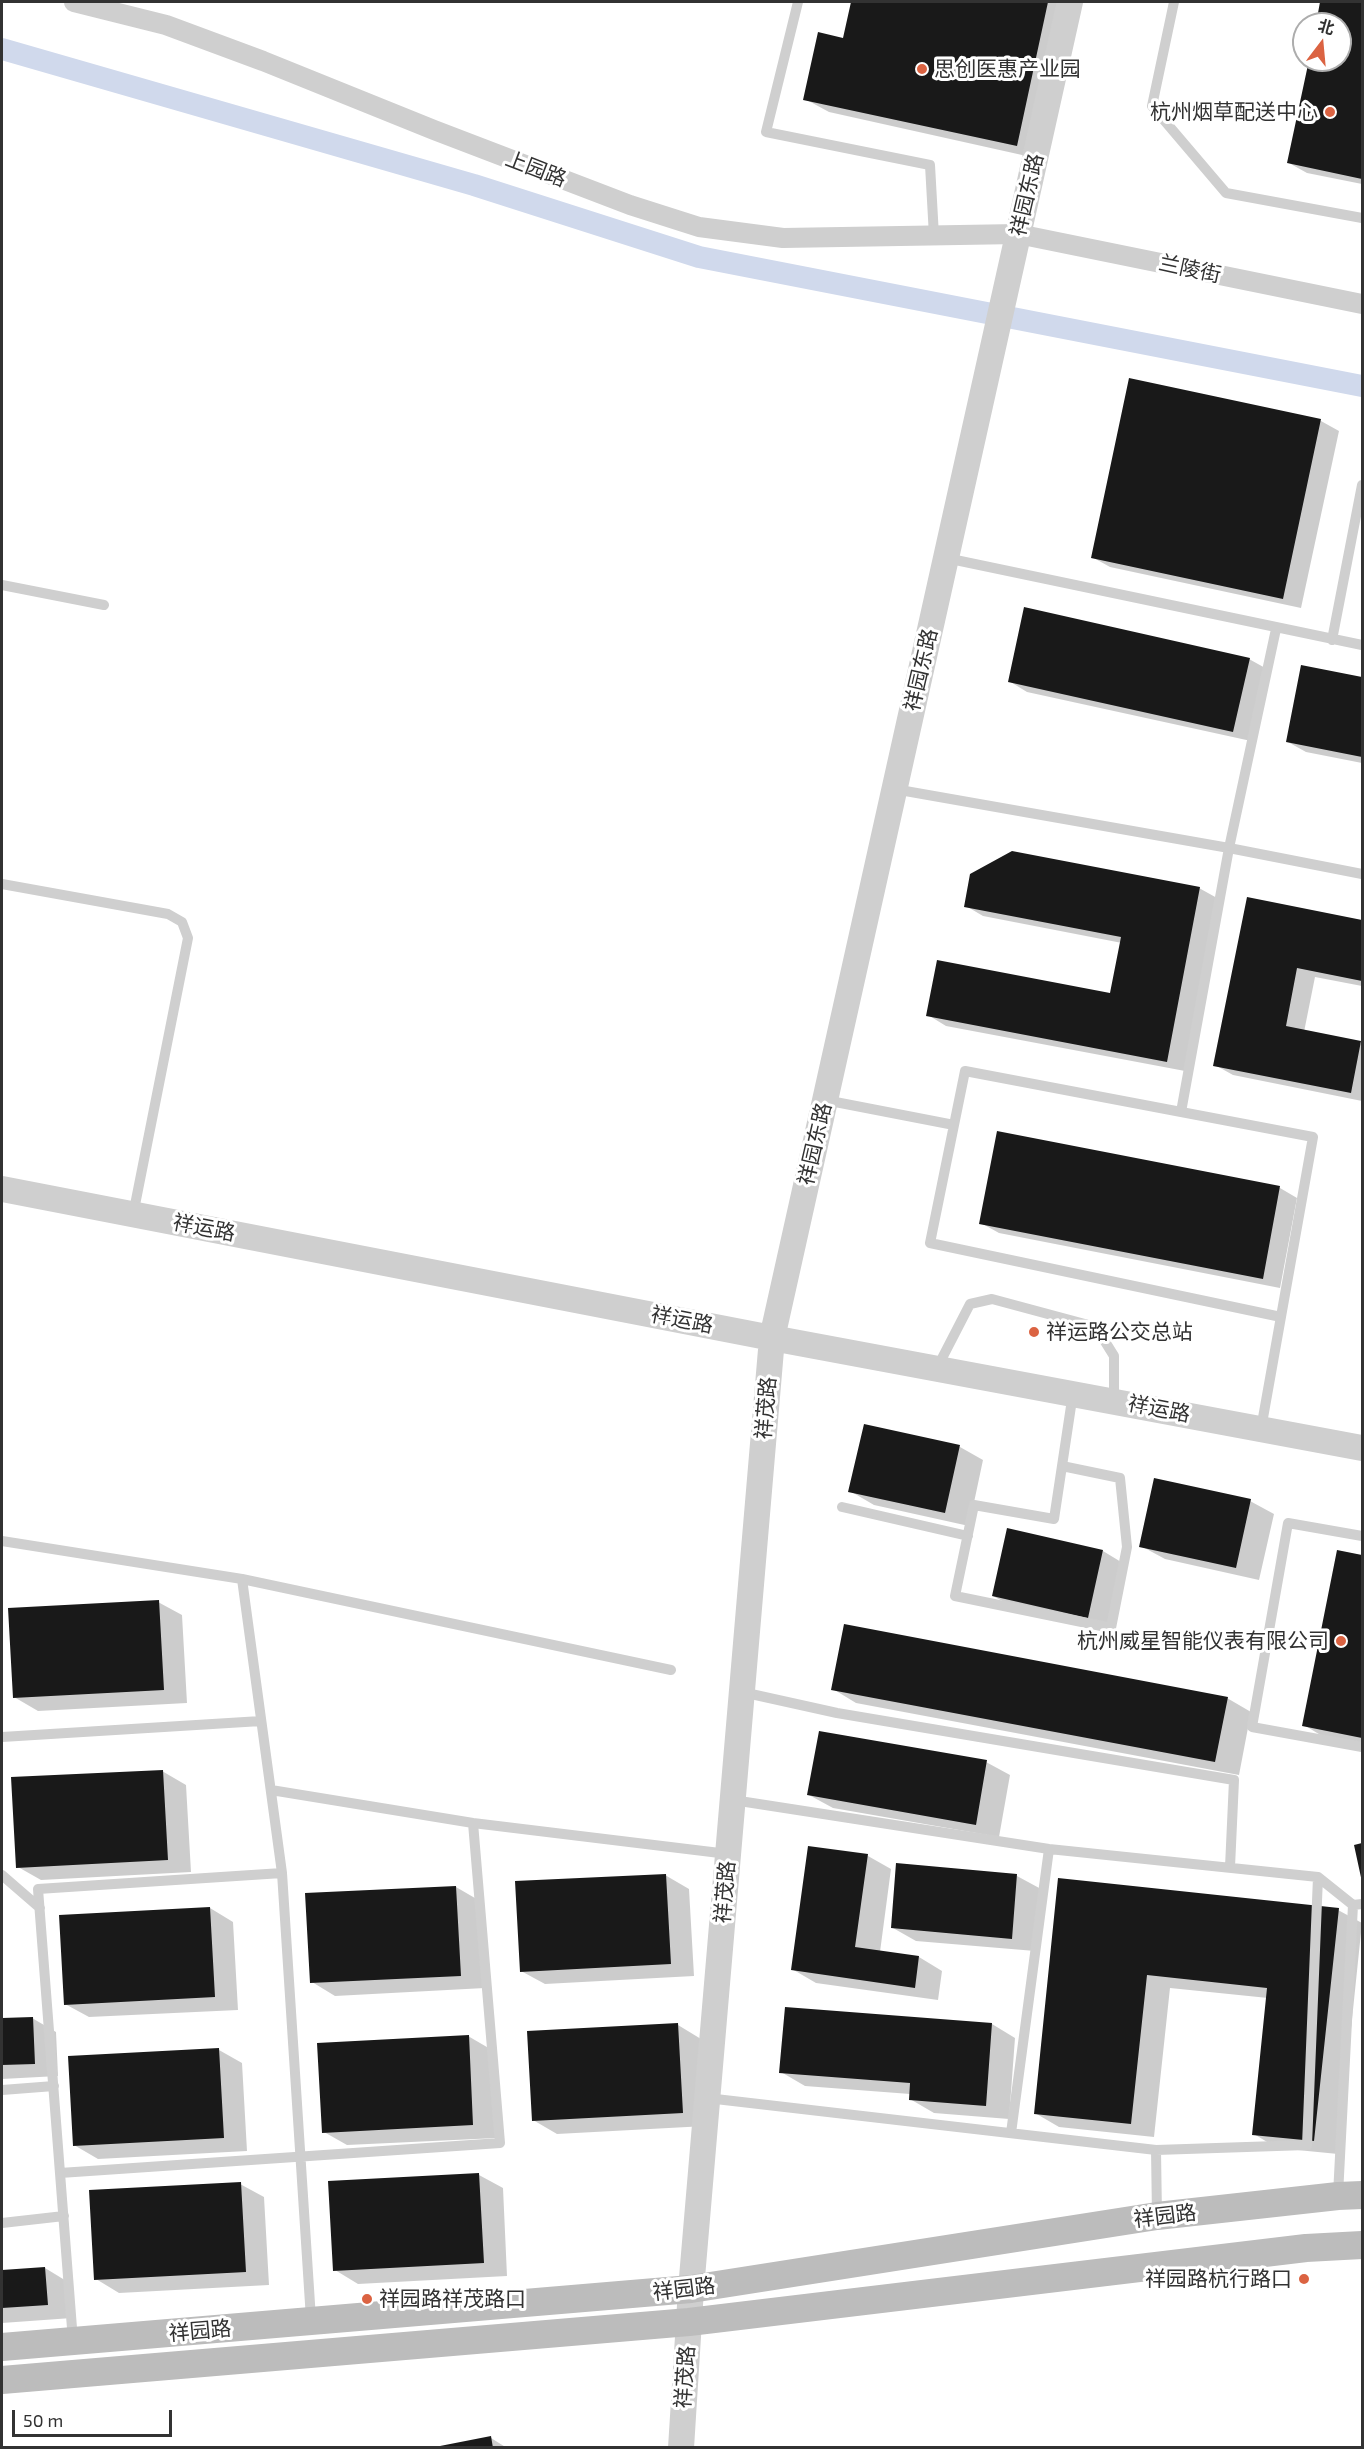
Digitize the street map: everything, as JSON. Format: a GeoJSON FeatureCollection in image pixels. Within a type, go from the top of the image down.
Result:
{"type":"FeatureCollection","features":[{"type":"Feature","properties":{"kind":"main road","name":"祥园路"},"geometry":{"type":"LineString","coordinates":[[2,2348],[691,2289],[1157,2216],[1350,2195]]}},
{"type":"Feature","properties":{"kind":"main road","name":"祥园路"},"geometry":{"type":"LineString","coordinates":[[2,2380],[689,2322],[1306,2248],[1362,2245]]}},
{"type":"Feature","properties":{"kind":"street","name":"上园路"},"geometry":{"type":"LineString","coordinates":[[74,2],[166,25],[619,201],[699,227],[783,238],[1018,234]]}},
{"type":"Feature","properties":{"kind":"street","name":"祥园东路"},"geometry":{"type":"LineString","coordinates":[[772,1338],[1070,2]]}},
{"type":"Feature","properties":{"kind":"street","name":"兰陵街"},"geometry":{"type":"LineString","coordinates":[[1018,234],[1362,304]]}},
{"type":"Feature","properties":{"kind":"street","name":"祥运路"},"geometry":{"type":"LineString","coordinates":[[2,1189],[772,1338],[1362,1448]]}},
{"type":"Feature","properties":{"kind":"street","name":"祥茂路"},"geometry":{"type":"LineString","coordinates":[[681,2448],[691,2289],[772,1338]]}},
{"type":"Feature","properties":{"kind":"lane"},"geometry":{"type":"LineString","coordinates":[[798,2],[766,132],[930,165],[934,236]]}},
{"type":"Feature","properties":{"kind":"lane"},"geometry":{"type":"LineString","coordinates":[[1174,2],[1152,106],[1226,193],[1362,218]]}},
{"type":"Feature","properties":{"kind":"lane"},"geometry":{"type":"LineString","coordinates":[[1332,639],[1362,485]]}},
{"type":"Feature","properties":{"kind":"lane"},"geometry":{"type":"LineString","coordinates":[[946,558],[1276,629],[1362,645]]}},
{"type":"Feature","properties":{"kind":"lane"},"geometry":{"type":"LineString","coordinates":[[2,585],[104,605]]}},
{"type":"Feature","properties":{"kind":"lane"},"geometry":{"type":"LineString","coordinates":[[1181,1112],[1229,848],[1276,629]]}},
{"type":"Feature","properties":{"kind":"lane"},"geometry":{"type":"LineString","coordinates":[[894,789],[1229,848],[1362,874]]}},
{"type":"Feature","properties":{"kind":"lane"},"geometry":{"type":"LineString","coordinates":[[2,884],[168,914],[182,922],[188,938],[133,1215]]}},
{"type":"Feature","properties":{"kind":"lane"},"geometry":{"type":"LineString","coordinates":[[1261,1429],[1314,1137],[965,1071],[930,1243],[1281,1317]]}},
{"type":"Feature","properties":{"kind":"lane"},"geometry":{"type":"LineString","coordinates":[[825,1100],[954,1125]]}},
{"type":"Feature","properties":{"kind":"lane"},"geometry":{"type":"LineString","coordinates":[[937,1368],[970,1304],[992,1299],[1096,1328],[1114,1356],[1114,1401]]}},
{"type":"Feature","properties":{"kind":"lane"},"geometry":{"type":"LineString","coordinates":[[1062,1466],[1120,1478],[1127,1547],[1111,1628],[955,1596],[974,1505],[1054,1519],[1073,1393]]}},
{"type":"Feature","properties":{"kind":"lane"},"geometry":{"type":"LineString","coordinates":[[842,1507],[968,1536]]}},
{"type":"Feature","properties":{"kind":"lane"},"geometry":{"type":"LineString","coordinates":[[1362,1536],[1288,1523],[1252,1727],[1362,1747]]}},
{"type":"Feature","properties":{"kind":"lane"},"geometry":{"type":"LineString","coordinates":[[2,1541],[242,1579],[671,1670]]}},
{"type":"Feature","properties":{"kind":"lane"},"geometry":{"type":"LineString","coordinates":[[242,1579],[282,1872],[312,2321]]}},
{"type":"Feature","properties":{"kind":"lane"},"geometry":{"type":"LineString","coordinates":[[742,1692],[849,1715],[1234,1780],[1230,1867]]}},
{"type":"Feature","properties":{"kind":"lane"},"geometry":{"type":"LineString","coordinates":[[2,1737],[261,1721]]}},
{"type":"Feature","properties":{"kind":"lane"},"geometry":{"type":"LineString","coordinates":[[271,1790],[473,1823],[728,1854]]}},
{"type":"Feature","properties":{"kind":"lane"},"geometry":{"type":"LineString","coordinates":[[732,1800],[1049,1849],[1318,1878],[1358,1905],[1350,2195]]}},
{"type":"Feature","properties":{"kind":"lane"},"geometry":{"type":"LineString","coordinates":[[60,2173],[500,2143],[473,1823]]}},
{"type":"Feature","properties":{"kind":"lane"},"geometry":{"type":"LineString","coordinates":[[1011,2133],[1049,1849]]}},
{"type":"Feature","properties":{"kind":"lane"},"geometry":{"type":"LineString","coordinates":[[74,2342],[38,1888],[282,1872]]}},
{"type":"Feature","properties":{"kind":"lane"},"geometry":{"type":"LineString","coordinates":[[2,1875],[40,1908]]}},
{"type":"Feature","properties":{"kind":"lane"},"geometry":{"type":"LineString","coordinates":[[707,2098],[1156,2150],[1307,2145],[1318,1878]]}},
{"type":"Feature","properties":{"kind":"lane"},"geometry":{"type":"LineString","coordinates":[[2,2090],[54,2086]]}},
{"type":"Feature","properties":{"kind":"lane"},"geometry":{"type":"LineString","coordinates":[[1156,2150],[1157,2216]]}},
{"type":"Feature","properties":{"kind":"lane"},"geometry":{"type":"LineString","coordinates":[[2,2223],[64,2216]]}},
{"type":"Feature","properties":{"kind":"building","name":"思创医惠产业园"},"geometry":{"type":"Polygon","coordinates":[[[851,2],[1048,2],[1017,146],[803,100],[818,32],[843,38],[851,2]]]}},
{"type":"Feature","properties":{"kind":"building","name":"杭州烟草配送中心"},"geometry":{"type":"Polygon","coordinates":[[[1320,2],[1362,2],[1362,179],[1287,163],[1306,72],[1352,72],[1352,12],[1318,12],[1320,2]]]}},
{"type":"Feature","properties":{"kind":"building"},"geometry":{"type":"Polygon","coordinates":[[[1129,378],[1321,419],[1283,599],[1091,558],[1129,378]]]}},
{"type":"Feature","properties":{"kind":"building"},"geometry":{"type":"Polygon","coordinates":[[[1024,607],[1250,658],[1233,732],[1008,682],[1024,607]]]}},
{"type":"Feature","properties":{"kind":"building"},"geometry":{"type":"Polygon","coordinates":[[[1301,665],[1362,677],[1362,757],[1286,742],[1301,665]]]}},
{"type":"Feature","properties":{"kind":"building"},"geometry":{"type":"Polygon","coordinates":[[[1012,851],[1200,887],[1167,1062],[926,1016],[937,960],[1110,993],[1121,937],[964,907],[970,874],[1012,851]]]}},
{"type":"Feature","properties":{"kind":"building"},"geometry":{"type":"Polygon","coordinates":[[[1247,897],[1362,920],[1362,981],[1297,968],[1286,1026],[1361,1041],[1351,1093],[1213,1066],[1247,897]]]}},
{"type":"Feature","properties":{"kind":"building"},"geometry":{"type":"Polygon","coordinates":[[[997,1131],[1280,1186],[1263,1279],[979,1224],[997,1131]]]}},
{"type":"Feature","properties":{"kind":"building"},"geometry":{"type":"Polygon","coordinates":[[[864,1424],[960,1445],[945,1513],[848,1492],[864,1424]]]}},
{"type":"Feature","properties":{"kind":"building"},"geometry":{"type":"Polygon","coordinates":[[[1154,1478],[1251,1499],[1236,1568],[1139,1547],[1154,1478]]]}},
{"type":"Feature","properties":{"kind":"building"},"geometry":{"type":"Polygon","coordinates":[[[1007,1528],[1103,1550],[1088,1618],[992,1596],[1007,1528]]]}},
{"type":"Feature","properties":{"kind":"building","name":"杭州威星智能仪表有限公司"},"geometry":{"type":"Polygon","coordinates":[[[1337,1550],[1362,1555],[1362,1738],[1302,1726],[1337,1550]]]}},
{"type":"Feature","properties":{"kind":"building"},"geometry":{"type":"Polygon","coordinates":[[[159,1600],[164,1690],[13,1698],[8,1608],[159,1600]]]}},
{"type":"Feature","properties":{"kind":"building"},"geometry":{"type":"Polygon","coordinates":[[[844,1624],[1228,1697],[1215,1762],[831,1690],[844,1624]]]}},
{"type":"Feature","properties":{"kind":"building"},"geometry":{"type":"Polygon","coordinates":[[[819,1731],[987,1760],[976,1825],[807,1795],[819,1731]]]}},
{"type":"Feature","properties":{"kind":"building"},"geometry":{"type":"Polygon","coordinates":[[[163,1770],[168,1860],[16,1868],[11,1777],[163,1770]]]}},
{"type":"Feature","properties":{"kind":"building"},"geometry":{"type":"Polygon","coordinates":[[[1362,1843],[1362,1882],[1354,1845],[1362,1843]]]}},
{"type":"Feature","properties":{"kind":"building"},"geometry":{"type":"Polygon","coordinates":[[[808,1846],[868,1854],[855,1947],[919,1956],[915,1988],[791,1970],[808,1846]]]}},
{"type":"Feature","properties":{"kind":"building"},"geometry":{"type":"Polygon","coordinates":[[[896,1863],[1017,1874],[1012,1939],[891,1928],[896,1863]]]}},
{"type":"Feature","properties":{"kind":"building"},"geometry":{"type":"Polygon","coordinates":[[[666,1874],[671,1964],[520,1972],[515,1881],[666,1874]]]}},
{"type":"Feature","properties":{"kind":"building"},"geometry":{"type":"Polygon","coordinates":[[[1058,1878],[1339,1908],[1314,2141],[1252,2135],[1267,1988],[1147,1975],[1131,2124],[1034,2114],[1058,1878]]]}},
{"type":"Feature","properties":{"kind":"building"},"geometry":{"type":"Polygon","coordinates":[[[456,1886],[461,1976],[310,1983],[305,1893],[456,1886]]]}},
{"type":"Feature","properties":{"kind":"building"},"geometry":{"type":"Polygon","coordinates":[[[210,1907],[215,1997],[64,2005],[59,1915],[210,1907]]]}},
{"type":"Feature","properties":{"kind":"building"},"geometry":{"type":"Polygon","coordinates":[[[785,2007],[992,2023],[986,2106],[909,2100],[910,2083],[779,2073],[785,2007]]]}},
{"type":"Feature","properties":{"kind":"building"},"geometry":{"type":"Polygon","coordinates":[[[33,2017],[35,2064],[2,2065],[2,2018],[33,2017]]]}},
{"type":"Feature","properties":{"kind":"building"},"geometry":{"type":"Polygon","coordinates":[[[678,2023],[683,2113],[532,2121],[527,2031],[678,2023]]]}},
{"type":"Feature","properties":{"kind":"building"},"geometry":{"type":"Polygon","coordinates":[[[469,2035],[473,2125],[322,2133],[317,2043],[469,2035]]]}},
{"type":"Feature","properties":{"kind":"building"},"geometry":{"type":"Polygon","coordinates":[[[219,2048],[224,2138],[73,2146],[68,2056],[219,2048]]]}},
{"type":"Feature","properties":{"kind":"building"},"geometry":{"type":"Polygon","coordinates":[[[479,2173],[484,2263],[333,2271],[328,2181],[479,2173]]]}},
{"type":"Feature","properties":{"kind":"building"},"geometry":{"type":"Polygon","coordinates":[[[241,2182],[246,2272],[94,2280],[89,2190],[241,2182]]]}},
{"type":"Feature","properties":{"kind":"building"},"geometry":{"type":"Polygon","coordinates":[[[45,2267],[48,2305],[2,2308],[2,2270],[45,2267]]]}},
{"type":"Feature","properties":{"kind":"building"},"geometry":{"type":"Polygon","coordinates":[[[491,2436],[493,2448],[440,2448],[440,2446],[491,2436]]]}},
{"type":"Feature","properties":{"kind":"waterway"},"geometry":{"type":"LineString","coordinates":[[2,49],[474,185],[699,257],[1362,386]]}},
{"type":"Feature","properties":{"kind":"place","name":"思创医惠产业园"},"geometry":{"type":"Point","coordinates":[922,69]}},
{"type":"Feature","properties":{"kind":"place","name":"杭州烟草配送中心"},"geometry":{"type":"Point","coordinates":[1330,112]}},
{"type":"Feature","properties":{"kind":"place","name":"祥运路公交总站"},"geometry":{"type":"Point","coordinates":[1034,1332]}},
{"type":"Feature","properties":{"kind":"place","name":"杭州威星智能仪表有限公司"},"geometry":{"type":"Point","coordinates":[1341,1641]}},
{"type":"Feature","properties":{"kind":"place","name":"祥园路杭行路口"},"geometry":{"type":"Point","coordinates":[1304,2279]}},
{"type":"Feature","properties":{"kind":"place","name":"祥园路祥茂路口"},"geometry":{"type":"Point","coordinates":[367,2299]}}]}
